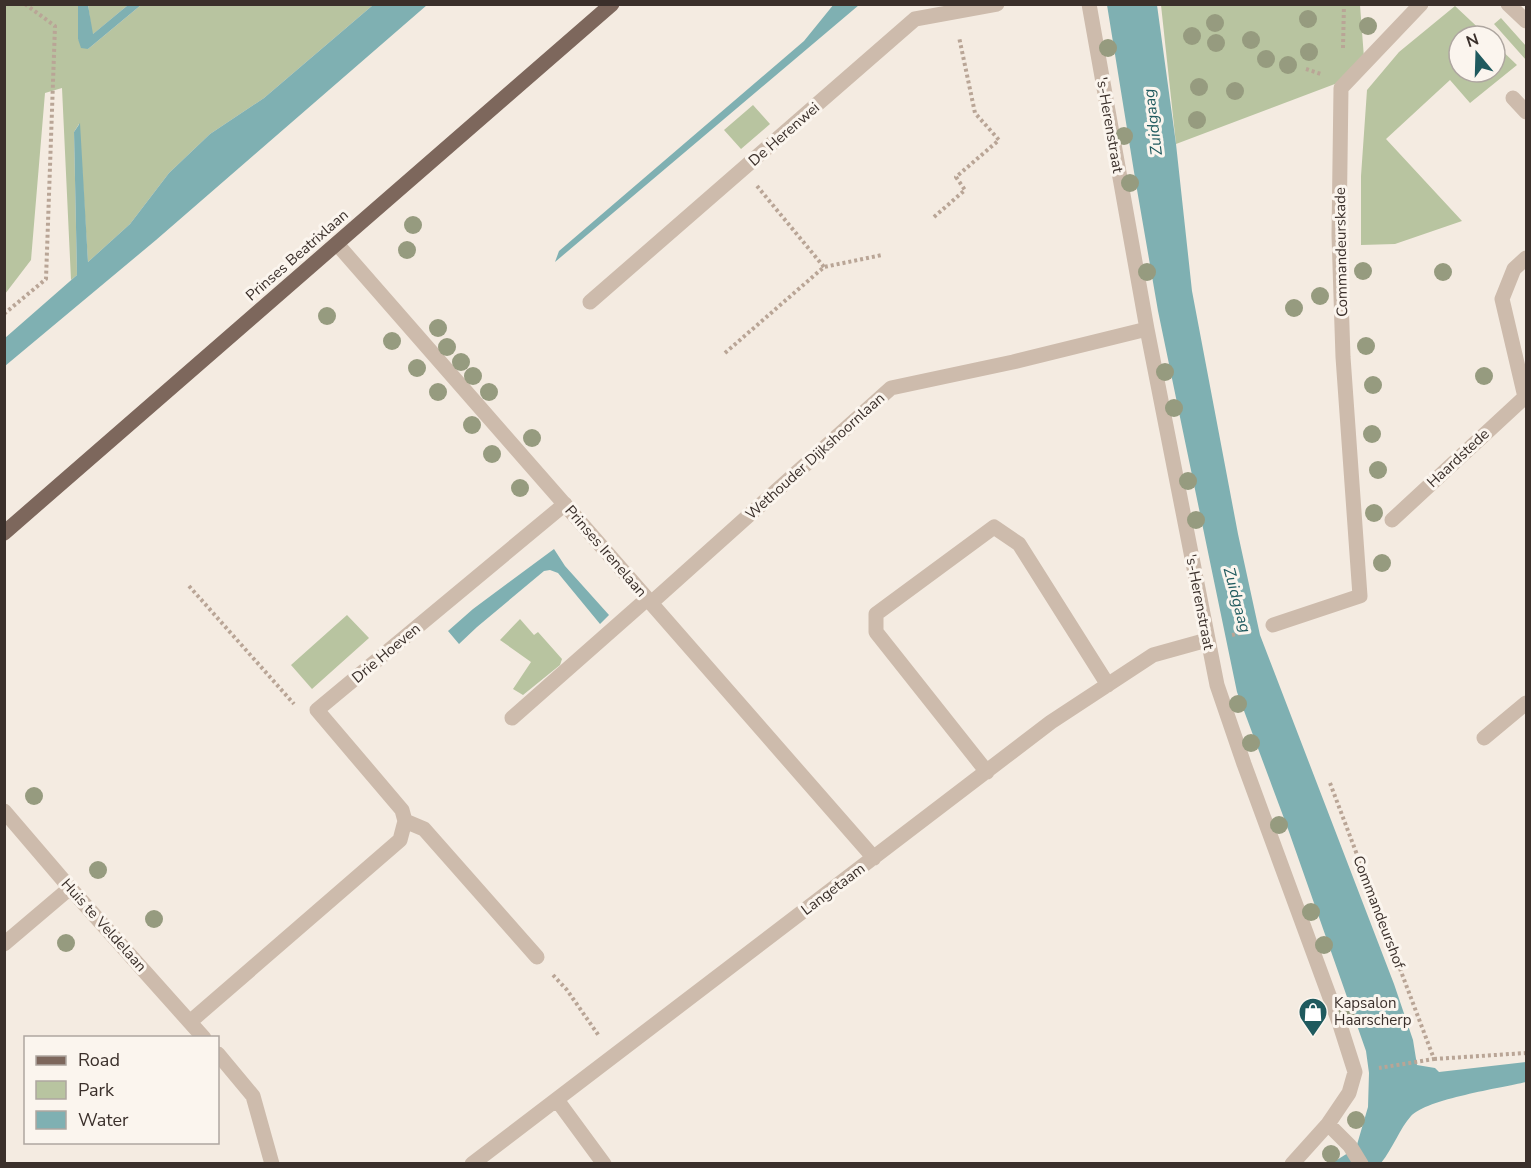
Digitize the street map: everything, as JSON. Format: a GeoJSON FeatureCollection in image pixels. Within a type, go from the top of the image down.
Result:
{"type":"FeatureCollection","features":[{"type":"Feature","properties":{"kind":"main road","name":"Prinses Beatrixlaan"},"geometry":{"type":"LineString","coordinates":[[4,533],[612,4]]}},
{"type":"Feature","properties":{"kind":"street","name":"De Herenwei"},"geometry":{"type":"LineString","coordinates":[[590,302],[915,19],[997,4]]}},
{"type":"Feature","properties":{"kind":"street","name":"'s-Herenstraat"},"geometry":{"type":"LineString","coordinates":[[1089,4],[1147,329],[1217,685],[1355,1072],[1349,1093],[1328,1124],[1292,1164]]}},
{"type":"Feature","properties":{"kind":"street","name":"Commandeurskade"},"geometry":{"type":"LineString","coordinates":[[1267,626],[1360,596],[1342,335],[1341,88],[1421,4]]}},
{"type":"Feature","properties":{"kind":"street"},"geometry":{"type":"LineString","coordinates":[[1508,4],[1527,21]]}},
{"type":"Feature","properties":{"kind":"street"},"geometry":{"type":"LineString","coordinates":[[1513,98],[1527,112]]}},
{"type":"Feature","properties":{"kind":"street","name":"Prinses Irenelaan"},"geometry":{"type":"LineString","coordinates":[[337,244],[874,858]]}},
{"type":"Feature","properties":{"kind":"street","name":"Haardstede"},"geometry":{"type":"LineString","coordinates":[[1392,520],[1526,397],[1502,299],[1514,269],[1527,258]]}},
{"type":"Feature","properties":{"kind":"street","name":"Wethouder Dijkshoornlaan"},"geometry":{"type":"LineString","coordinates":[[512,718],[891,388],[1013,362],[1147,329]]}},
{"type":"Feature","properties":{"kind":"street","name":"Drie Hoeven"},"geometry":{"type":"LineString","coordinates":[[317,710],[565,504]]}},
{"type":"Feature","properties":{"kind":"street"},"geometry":{"type":"LineString","coordinates":[[987,772],[876,632],[876,614],[994,527],[1019,544],[1108,685]]}},
{"type":"Feature","properties":{"kind":"street","name":"Langetaam"},"geometry":{"type":"LineString","coordinates":[[472,1164],[1051,722],[1153,655],[1207,640]]}},
{"type":"Feature","properties":{"kind":"street"},"geometry":{"type":"LineString","coordinates":[[1484,738],[1527,703]]}},
{"type":"Feature","properties":{"kind":"street"},"geometry":{"type":"LineString","coordinates":[[191,1022],[400,840],[405,821],[402,810],[317,710]]}},
{"type":"Feature","properties":{"kind":"street","name":"Huis te Veldelaan"},"geometry":{"type":"LineString","coordinates":[[4,811],[202,1036]]}},
{"type":"Feature","properties":{"kind":"street"},"geometry":{"type":"LineString","coordinates":[[405,821],[424,829],[537,957]]}},
{"type":"Feature","properties":{"kind":"street"},"geometry":{"type":"LineString","coordinates":[[4,944],[70,888]]}},
{"type":"Feature","properties":{"kind":"street"},"geometry":{"type":"LineString","coordinates":[[219,1055],[253,1096],[272,1164]]}},
{"type":"Feature","properties":{"kind":"street"},"geometry":{"type":"LineString","coordinates":[[557,1100],[604,1164]]}},
{"type":"Feature","properties":{"kind":"street"},"geometry":{"type":"LineString","coordinates":[[1328,1124],[1350,1146],[1360,1164]]}},
{"type":"Feature","properties":{"kind":"path"},"geometry":{"type":"LineString","coordinates":[[4,314],[46,279],[55,26],[25,4]]}},
{"type":"Feature","properties":{"kind":"path"},"geometry":{"type":"LineString","coordinates":[[934,217],[965,190],[956,177],[999,140],[975,113],[954,12]]}},
{"type":"Feature","properties":{"kind":"path"},"geometry":{"type":"LineString","coordinates":[[743,170],[824,267]]}},
{"type":"Feature","properties":{"kind":"path"},"geometry":{"type":"LineString","coordinates":[[725,353],[824,267],[882,255]]}},
{"type":"Feature","properties":{"kind":"path"},"geometry":{"type":"LineString","coordinates":[[189,586],[295,705],[317,710]]}},
{"type":"Feature","properties":{"kind":"path"},"geometry":{"type":"LineString","coordinates":[[1224,637],[1267,626]]}},
{"type":"Feature","properties":{"kind":"path","name":"Commandeurshof"},"geometry":{"type":"LineString","coordinates":[[1330,783],[1434,1059]]}},
{"type":"Feature","properties":{"kind":"path"},"geometry":{"type":"LineString","coordinates":[[537,957],[567,990],[613,1057]]}},
{"type":"Feature","properties":{"kind":"path"},"geometry":{"type":"LineString","coordinates":[[1378,1068],[1434,1059],[1527,1053]]}},
{"type":"Feature","properties":{"kind":"green space"},"geometry":{"type":"Polygon","coordinates":[[[88,4],[128,5],[92,35],[88,4]]]}},
{"type":"Feature","properties":{"kind":"green space"},"geometry":{"type":"Polygon","coordinates":[[[5,5],[78,5],[78,39],[88,49],[141,5],[373,5],[264,98],[210,134],[169,173],[130,224],[88,262],[79,124],[74,132],[77,275],[71,280],[62,88],[45,93],[31,260],[5,294],[5,5]]]}},
{"type":"Feature","properties":{"kind":"green space"},"geometry":{"type":"Polygon","coordinates":[[[1161,5],[1360,5],[1364,58],[1356,76],[1176,144],[1161,5]]]}},
{"type":"Feature","properties":{"kind":"green space"},"geometry":{"type":"Polygon","coordinates":[[[1455,6],[1474,24],[1447,24],[1447,83],[1386,139],[1462,221],[1395,244],[1361,245],[1361,176],[1367,90],[1399,52],[1455,6]]]}},
{"type":"Feature","properties":{"kind":"green space"},"geometry":{"type":"Polygon","coordinates":[[[1501,18],[1506,24],[1494,24],[1501,18]]]}},
{"type":"Feature","properties":{"kind":"green space"},"geometry":{"type":"Polygon","coordinates":[[[1507,25],[1526,46],[1526,60],[1507,39],[1507,25]]]}},
{"type":"Feature","properties":{"kind":"green space"},"geometry":{"type":"Polygon","coordinates":[[[1507,55],[1517,65],[1507,73],[1507,55]]]}},
{"type":"Feature","properties":{"kind":"green space"},"geometry":{"type":"Polygon","coordinates":[[[1453,84],[1494,84],[1470,103],[1453,84]]]}},
{"type":"Feature","properties":{"kind":"green space"},"geometry":{"type":"Polygon","coordinates":[[[753,105],[770,124],[741,149],[724,130],[753,105]]]}},
{"type":"Feature","properties":{"kind":"green space"},"geometry":{"type":"Polygon","coordinates":[[[347,615],[369,638],[312,689],[291,665],[347,615]]]}},
{"type":"Feature","properties":{"kind":"green space"},"geometry":{"type":"Polygon","coordinates":[[[520,619],[534,635],[538,632],[562,659],[560,665],[523,695],[513,689],[531,662],[500,640],[520,619]]]}},
{"type":"Feature","properties":{"kind":"water"},"geometry":{"type":"Polygon","coordinates":[[[834,4],[859,5],[555,262],[559,251],[804,41],[834,4]]]}},
{"type":"Feature","properties":{"kind":"water"},"geometry":{"type":"Polygon","coordinates":[[[78,5],[88,5],[93,34],[128,5],[141,5],[88,49],[81,48],[78,39],[78,5]]]}},
{"type":"Feature","properties":{"kind":"water"},"geometry":{"type":"Polygon","coordinates":[[[373,5],[427,5],[156,240],[5,366],[5,338],[77,275],[74,132],[80,123],[88,262],[130,224],[169,173],[210,134],[264,98],[373,5]]]}},
{"type":"Feature","properties":{"kind":"water","name":"Zuidgaag"},"geometry":{"type":"Polygon","coordinates":[[[1107,5],[1157,5],[1176,144],[1192,291],[1238,534],[1260,635],[1394,984],[1413,1040],[1417,1065],[1435,1068],[1439,1072],[1526,1062],[1526,1082],[1448,1099],[1432,1104],[1411,1116],[1381,1163],[1332,1163],[1356,1148],[1368,1107],[1369,1073],[1366,1051],[1237,692],[1158,311],[1107,5]]]}},
{"type":"Feature","properties":{"kind":"water"},"geometry":{"type":"Polygon","coordinates":[[[554,549],[565,566],[609,615],[600,624],[558,573],[550,570],[544,571],[459,644],[448,631],[473,609],[554,549]]]}},
{"type":"Feature","properties":{"kind":"place","name":"Kapsalon Haarscherp"},"geometry":{"type":"Point","coordinates":[1313,1038]}}]}
